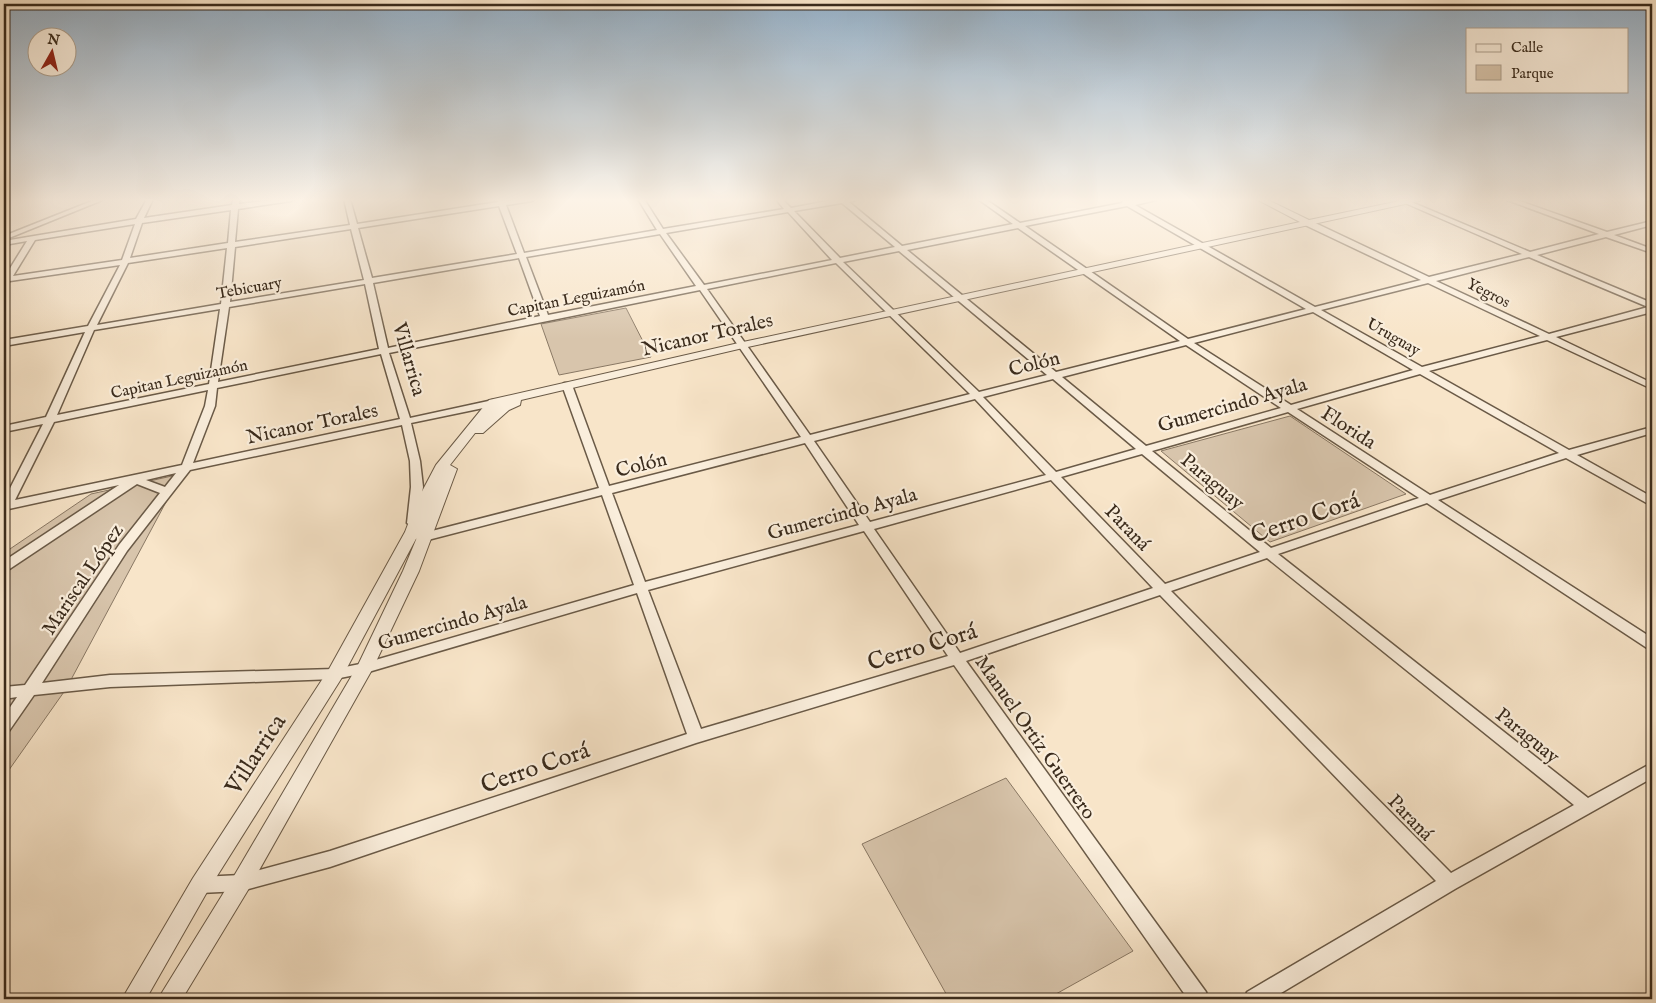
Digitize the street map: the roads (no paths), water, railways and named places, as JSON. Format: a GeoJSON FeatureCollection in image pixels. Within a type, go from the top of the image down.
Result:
{"type":"FeatureCollection","features":[{"type":"Feature","properties":{"kind":"street"},"geometry":{"type":"LineString","coordinates":[[5,282],[27,246]]}},
{"type":"Feature","properties":{"kind":"street"},"geometry":{"type":"LineString","coordinates":[[6,506],[50,420],[91,328],[125,262],[131,246]]}},
{"type":"Feature","properties":{"kind":"street"},"geometry":{"type":"LineString","coordinates":[[5,282],[227,246]]}},
{"type":"Feature","properties":{"kind":"street","name":"Mariscal López"},"geometry":{"type":"LineString","coordinates":[[4,727],[31,690],[109,571],[186,468],[210,406],[226,306],[232,246]]}},
{"type":"Feature","properties":{"kind":"street","name":"Villarrica"},"geometry":{"type":"LineString","coordinates":[[358,246],[384,351],[406,422],[417,474],[418,534]]}},
{"type":"Feature","properties":{"kind":"street"},"geometry":{"type":"LineString","coordinates":[[517,246],[545,318]]}},
{"type":"Feature","properties":{"kind":"street","name":"Tebicuary"},"geometry":{"type":"LineString","coordinates":[[4,343],[574,246]]}},
{"type":"Feature","properties":{"kind":"street","name":"Manuel Ortiz Guerrero"},"geometry":{"type":"LineString","coordinates":[[672,246],[808,439],[957,659],[1199,999]]}},
{"type":"Feature","properties":{"kind":"street","name":"Paraná"},"geometry":{"type":"LineString","coordinates":[[824,246],[976,395],[1449,883]]}},
{"type":"Feature","properties":{"kind":"street","name":"Paraguay"},"geometry":{"type":"LineString","coordinates":[[899,246],[959,298],[1146,449],[1270,554],[1588,807]]}},
{"type":"Feature","properties":{"kind":"street","name":"Capitan Leguizamón"},"geometry":{"type":"LineString","coordinates":[[4,429],[545,318],[912,246]]}},
{"type":"Feature","properties":{"kind":"street","name":"Florida"},"geometry":{"type":"LineString","coordinates":[[1048,246],[1187,342],[1652,644]]}},
{"type":"Feature","properties":{"kind":"street","name":"Nicanor Torales"},"geometry":{"type":"LineString","coordinates":[[6,506],[406,422],[743,345],[1202,246]]}},
{"type":"Feature","properties":{"kind":"street","name":"Uruguay"},"geometry":{"type":"LineString","coordinates":[[1202,246],[1315,308],[1652,502]]}},
{"type":"Feature","properties":{"kind":"street","name":"Yegros"},"geometry":{"type":"LineString","coordinates":[[1359,246],[1652,386]]}},
{"type":"Feature","properties":{"kind":"street"},"geometry":{"type":"LineString","coordinates":[[1511,246],[1652,307]]}},
{"type":"Feature","properties":{"kind":"street","name":"Colón"},"geometry":{"type":"LineString","coordinates":[[418,534],[606,491],[1562,246]]}},
{"type":"Feature","properties":{"kind":"street"},"geometry":{"type":"LineString","coordinates":[[1637,246],[1652,251]]}},
{"type":"Feature","properties":{"kind":"street","name":"Gumercindo Ayala"},"geometry":{"type":"LineString","coordinates":[[4,693],[110,681],[335,674],[365,668],[640,588],[1054,476],[1423,370],[1549,338],[1652,307]]}},
{"type":"Feature","properties":{"kind":"street"},"geometry":{"type":"LineString","coordinates":[[567,385],[696,737]]}},
{"type":"Feature","properties":{"kind":"street","name":"Villarrica"},"geometry":{"type":"LineString","coordinates":[[133,999],[200,885],[335,674],[418,534],[456,457],[486,423],[505,407],[531,393]]}},
{"type":"Feature","properties":{"kind":"street","name":"Villarrica"},"geometry":{"type":"LineString","coordinates":[[169,999],[241,883],[365,668],[411,571],[424,501],[443,465],[493,403]]}},
{"type":"Feature","properties":{"kind":"street","name":"Cerro Corá"},"geometry":{"type":"LineString","coordinates":[[200,885],[241,883],[330,860],[696,737],[957,659],[1428,499],[1567,454],[1652,430]]}},
{"type":"Feature","properties":{"kind":"street"},"geometry":{"type":"LineString","coordinates":[[4,567],[136,479],[167,491]]}},
{"type":"Feature","properties":{"kind":"street"},"geometry":{"type":"LineString","coordinates":[[1254,999],[1449,883],[1652,770]]}}]}
